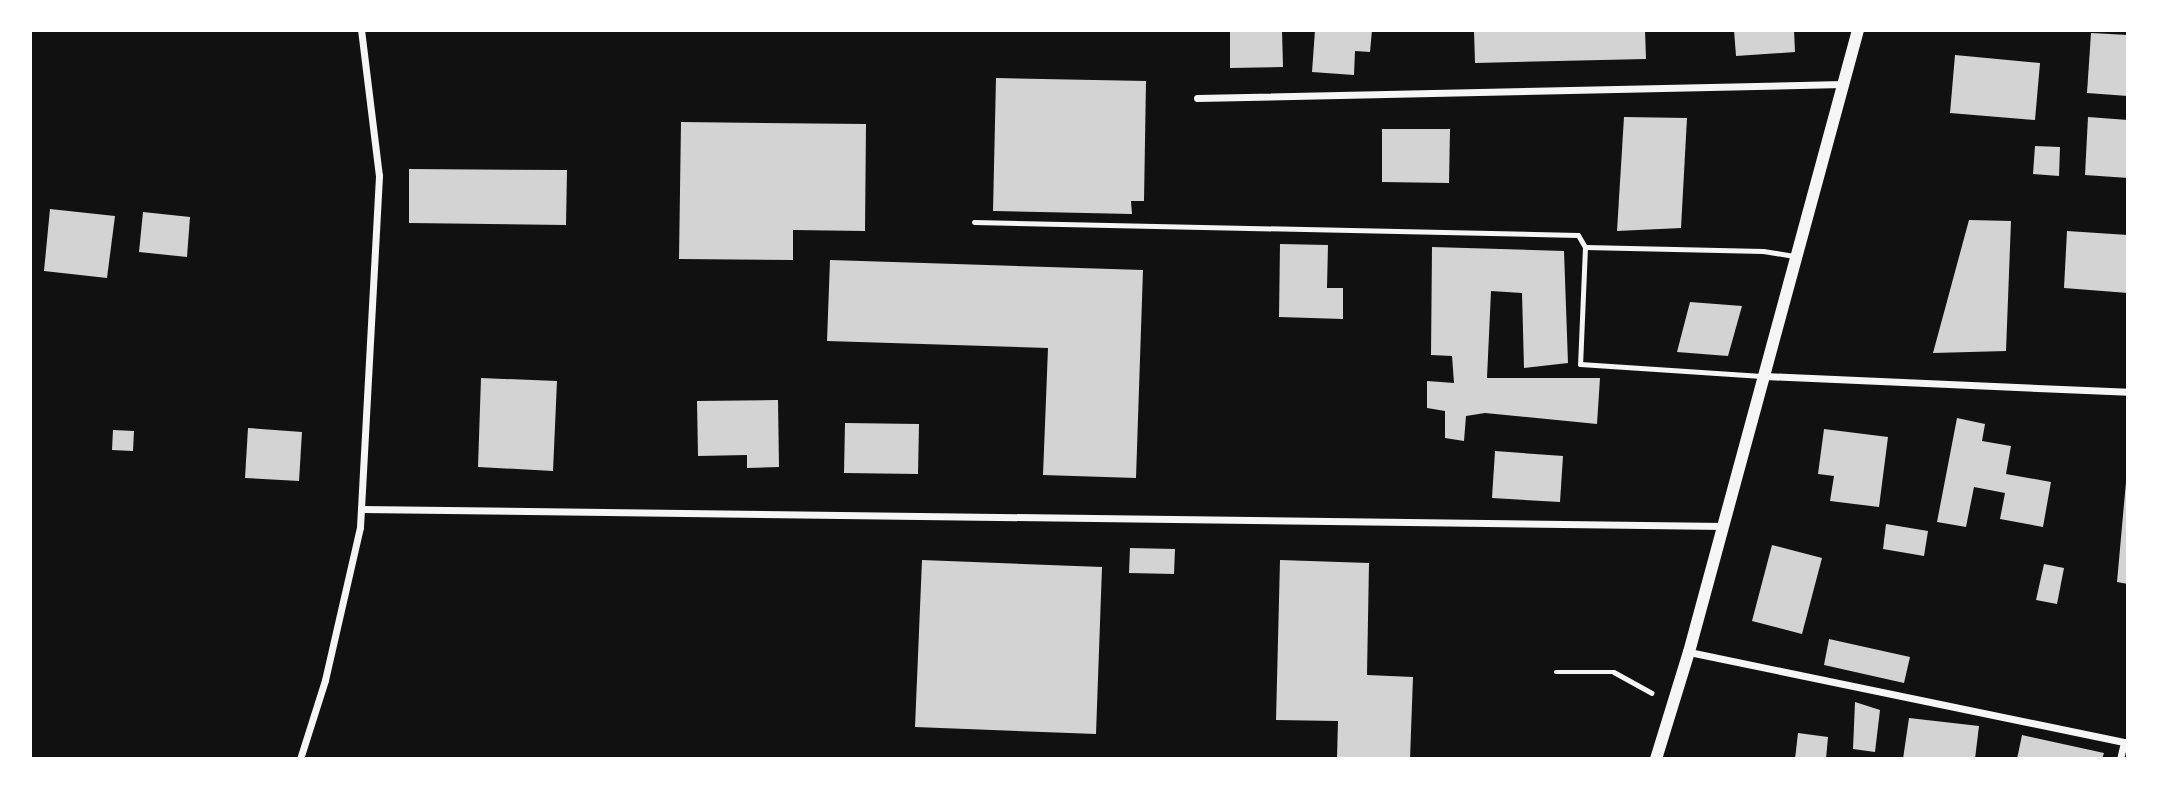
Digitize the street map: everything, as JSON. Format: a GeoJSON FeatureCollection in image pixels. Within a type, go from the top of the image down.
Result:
{"type":"FeatureCollection","features":[{"type":"Feature","properties":{"kind":"street"},"geometry":{"type":"LineString","coordinates":[[300,759],[324,680],[360,527],[379,176],[361,30]]}},
{"type":"Feature","properties":{"kind":"street"},"geometry":{"type":"LineString","coordinates":[[1656,759],[1724,526],[1858,30]]}},
{"type":"Feature","properties":{"kind":"street"},"geometry":{"type":"LineString","coordinates":[[1197,98],[1843,84]]}},
{"type":"Feature","properties":{"kind":"street"},"geometry":{"type":"LineString","coordinates":[[1765,376],[2128,392]]}},
{"type":"Feature","properties":{"kind":"street"},"geometry":{"type":"LineString","coordinates":[[361,509],[1724,526]]}},
{"type":"Feature","properties":{"kind":"street"},"geometry":{"type":"LineString","coordinates":[[1689,652],[2124,742],[2120,759]]}},
{"type":"Feature","properties":{"kind":"lane"},"geometry":{"type":"LineString","coordinates":[[974,222],[1578,235],[1585,247],[1580,365],[1765,376]]}},
{"type":"Feature","properties":{"kind":"lane"},"geometry":{"type":"LineString","coordinates":[[1585,247],[1763,251],[1798,256]]}},
{"type":"Feature","properties":{"kind":"path"},"geometry":{"type":"LineString","coordinates":[[1556,673],[1614,672],[1652,693]]}},
{"type":"Feature","properties":{"kind":"building"},"geometry":{"type":"Polygon","coordinates":[[[1230,30],[1282,30],[1283,67],[1230,68],[1230,30]]]}},
{"type":"Feature","properties":{"kind":"building"},"geometry":{"type":"Polygon","coordinates":[[[1315,30],[1372,30],[1370,52],[1355,51],[1354,75],[1312,72],[1315,30]]]}},
{"type":"Feature","properties":{"kind":"building"},"geometry":{"type":"Polygon","coordinates":[[[1474,30],[1645,30],[1646,59],[1475,63],[1474,30]]]}},
{"type":"Feature","properties":{"kind":"building"},"geometry":{"type":"Polygon","coordinates":[[[1734,30],[1794,30],[1795,52],[1736,56],[1734,30]]]}},
{"type":"Feature","properties":{"kind":"building"},"geometry":{"type":"Polygon","coordinates":[[[2091,33],[2128,35],[2128,96],[2087,93],[2091,33]]]}},
{"type":"Feature","properties":{"kind":"building"},"geometry":{"type":"Polygon","coordinates":[[[1955,55],[2040,63],[2035,120],[1950,113],[1955,55]]]}},
{"type":"Feature","properties":{"kind":"building"},"geometry":{"type":"Polygon","coordinates":[[[996,78],[1146,81],[1144,201],[1131,201],[1132,214],[993,211],[996,78]]]}},
{"type":"Feature","properties":{"kind":"building"},"geometry":{"type":"Polygon","coordinates":[[[1624,117],[1687,118],[1681,228],[1617,231],[1624,117]]]}},
{"type":"Feature","properties":{"kind":"building"},"geometry":{"type":"Polygon","coordinates":[[[2088,117],[2128,120],[2128,178],[2085,175],[2088,117]]]}},
{"type":"Feature","properties":{"kind":"building"},"geometry":{"type":"Polygon","coordinates":[[[681,122],[866,124],[865,231],[793,230],[793,260],[679,259],[681,122]]]}},
{"type":"Feature","properties":{"kind":"building"},"geometry":{"type":"Polygon","coordinates":[[[1382,129],[1450,129],[1449,183],[1382,182],[1382,129]]]}},
{"type":"Feature","properties":{"kind":"building"},"geometry":{"type":"Polygon","coordinates":[[[2035,146],[2060,147],[2059,176],[2033,174],[2035,146]]]}},
{"type":"Feature","properties":{"kind":"building"},"geometry":{"type":"Polygon","coordinates":[[[409,169],[567,170],[566,225],[409,223],[409,169]]]}},
{"type":"Feature","properties":{"kind":"building"},"geometry":{"type":"Polygon","coordinates":[[[50,209],[115,216],[107,278],[44,271],[50,209]]]}},
{"type":"Feature","properties":{"kind":"building"},"geometry":{"type":"Polygon","coordinates":[[[143,212],[190,217],[187,257],[139,252],[143,212]]]}},
{"type":"Feature","properties":{"kind":"building"},"geometry":{"type":"Polygon","coordinates":[[[1969,220],[2011,221],[2006,351],[1933,353],[1969,220]]]}},
{"type":"Feature","properties":{"kind":"building"},"geometry":{"type":"Polygon","coordinates":[[[2067,231],[2128,235],[2128,293],[2064,288],[2067,231]]]}},
{"type":"Feature","properties":{"kind":"building"},"geometry":{"type":"Polygon","coordinates":[[[1280,244],[1328,245],[1327,288],[1343,288],[1343,319],[1279,317],[1280,244]]]}},
{"type":"Feature","properties":{"kind":"building"},"geometry":{"type":"Polygon","coordinates":[[[1432,247],[1564,251],[1568,363],[1524,368],[1522,293],[1491,291],[1487,378],[1600,378],[1597,424],[1485,413],[1466,416],[1464,441],[1445,438],[1445,411],[1427,408],[1427,381],[1454,383],[1452,356],[1431,355],[1432,247]]]}},
{"type":"Feature","properties":{"kind":"building"},"geometry":{"type":"Polygon","coordinates":[[[830,260],[1143,270],[1136,478],[1043,475],[1048,348],[827,341],[830,260]]]}},
{"type":"Feature","properties":{"kind":"building"},"geometry":{"type":"Polygon","coordinates":[[[1690,302],[1742,306],[1728,356],[1677,352],[1690,302]]]}},
{"type":"Feature","properties":{"kind":"building"},"geometry":{"type":"Polygon","coordinates":[[[481,378],[557,381],[553,471],[478,467],[481,378]]]}},
{"type":"Feature","properties":{"kind":"building"},"geometry":{"type":"Polygon","coordinates":[[[778,400],[779,467],[747,468],[747,455],[698,456],[697,401],[778,400]]]}},
{"type":"Feature","properties":{"kind":"building"},"geometry":{"type":"Polygon","coordinates":[[[1957,418],[1985,424],[1982,441],[2011,446],[2006,474],[2051,482],[2043,527],[2000,519],[2005,493],[1974,487],[1966,527],[1937,522],[1957,418]]]}},
{"type":"Feature","properties":{"kind":"building"},"geometry":{"type":"Polygon","coordinates":[[[845,423],[919,424],[918,474],[844,473],[845,423]]]}},
{"type":"Feature","properties":{"kind":"building"},"geometry":{"type":"Polygon","coordinates":[[[248,428],[302,432],[299,481],[245,478],[248,428]]]}},
{"type":"Feature","properties":{"kind":"building"},"geometry":{"type":"Polygon","coordinates":[[[1824,429],[1888,437],[1879,507],[1830,501],[1834,476],[1818,474],[1824,429]]]}},
{"type":"Feature","properties":{"kind":"building"},"geometry":{"type":"Polygon","coordinates":[[[113,430],[134,431],[133,451],[112,450],[113,430]]]}},
{"type":"Feature","properties":{"kind":"building"},"geometry":{"type":"Polygon","coordinates":[[[1495,451],[1563,456],[1560,502],[1492,498],[1495,451]]]}},
{"type":"Feature","properties":{"kind":"building"},"geometry":{"type":"Polygon","coordinates":[[[2128,482],[2128,584],[2117,582],[2128,482]]]}},
{"type":"Feature","properties":{"kind":"building"},"geometry":{"type":"Polygon","coordinates":[[[1886,524],[1928,531],[1924,556],[1883,549],[1886,524]]]}},
{"type":"Feature","properties":{"kind":"building"},"geometry":{"type":"Polygon","coordinates":[[[1772,545],[1822,558],[1802,634],[1752,621],[1772,545]]]}},
{"type":"Feature","properties":{"kind":"building"},"geometry":{"type":"Polygon","coordinates":[[[1130,548],[1175,549],[1174,574],[1129,573],[1130,548]]]}},
{"type":"Feature","properties":{"kind":"building"},"geometry":{"type":"Polygon","coordinates":[[[922,560],[1102,567],[1096,734],[915,727],[922,560]]]}},
{"type":"Feature","properties":{"kind":"building"},"geometry":{"type":"Polygon","coordinates":[[[1280,560],[1369,563],[1367,675],[1413,677],[1410,759],[1337,758],[1338,721],[1276,720],[1280,560]]]}},
{"type":"Feature","properties":{"kind":"building"},"geometry":{"type":"Polygon","coordinates":[[[2044,564],[2064,568],[2057,604],[2036,600],[2044,564]]]}},
{"type":"Feature","properties":{"kind":"building"},"geometry":{"type":"Polygon","coordinates":[[[1829,639],[1910,657],[1904,683],[1824,665],[1829,639]]]}},
{"type":"Feature","properties":{"kind":"building"},"geometry":{"type":"Polygon","coordinates":[[[1855,702],[1880,710],[1875,752],[1853,749],[1855,702]]]}},
{"type":"Feature","properties":{"kind":"building"},"geometry":{"type":"Polygon","coordinates":[[[1909,718],[1979,726],[1975,759],[1903,759],[1909,718]]]}},
{"type":"Feature","properties":{"kind":"building"},"geometry":{"type":"Polygon","coordinates":[[[1798,733],[1828,737],[1826,759],[1795,759],[1798,733]]]}},
{"type":"Feature","properties":{"kind":"building"},"geometry":{"type":"Polygon","coordinates":[[[2022,735],[2104,753],[2102,759],[2017,759],[2022,735]]]}}]}
